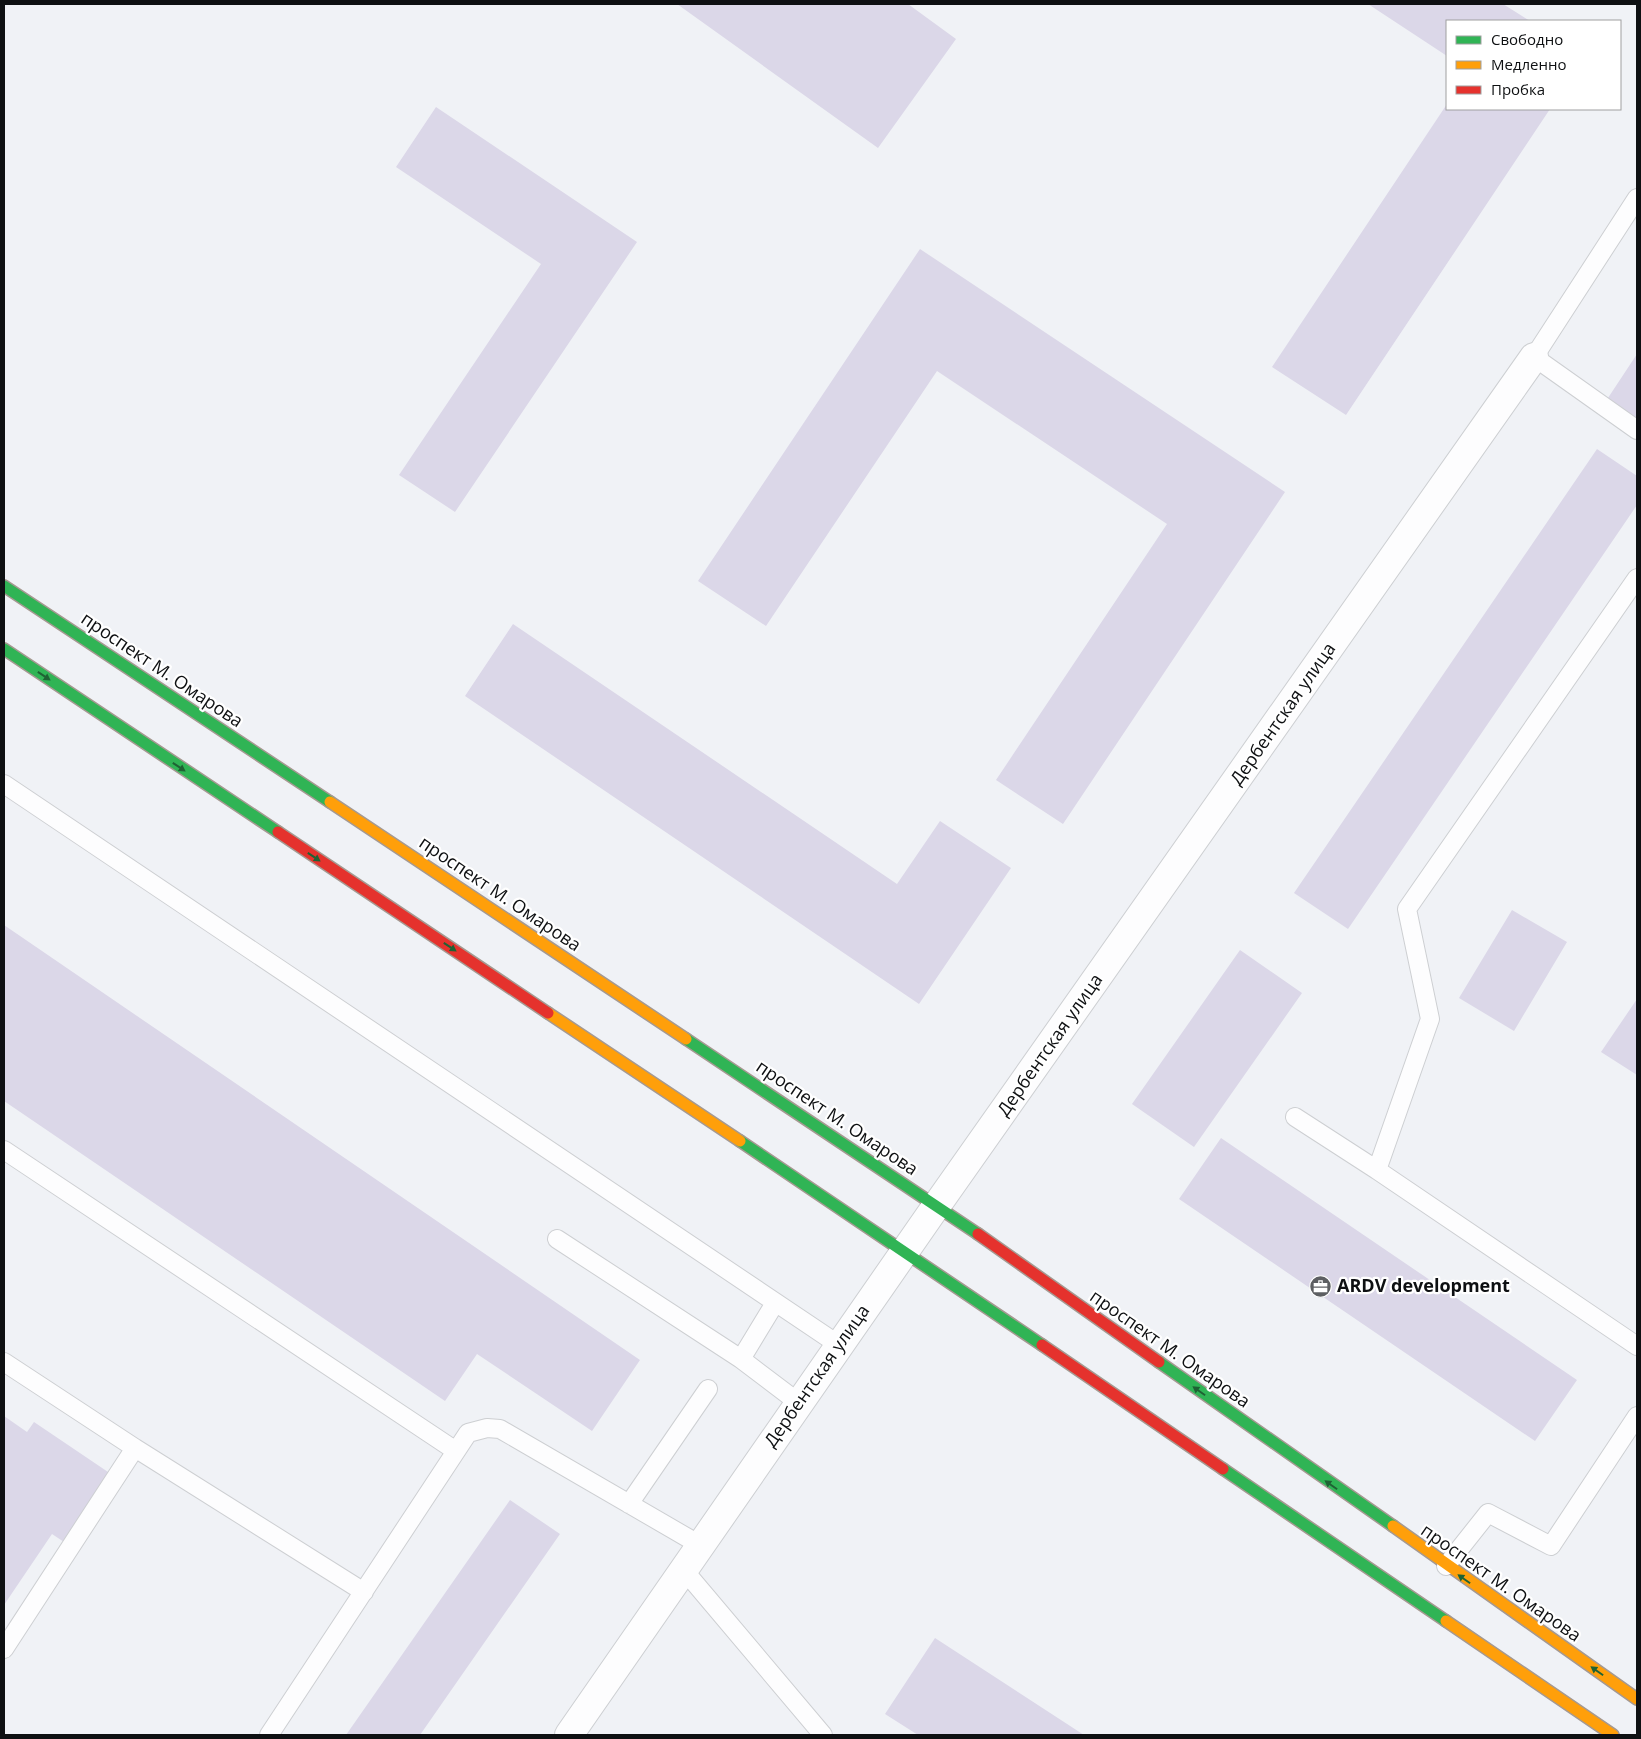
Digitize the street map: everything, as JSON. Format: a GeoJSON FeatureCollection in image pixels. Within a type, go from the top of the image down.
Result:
{"type":"FeatureCollection","features":[{"type":"Feature","properties":{"kind":"main road","name":"проспект М. Омарова"},"geometry":{"type":"LineString","coordinates":[[4,586],[937,1205],[1637,1699]]}},
{"type":"Feature","properties":{"kind":"main road"},"geometry":{"type":"LineString","coordinates":[[4,649],[904,1252],[1613,1735]]}},
{"type":"Feature","properties":{"kind":"street","name":"Дербентская улица"},"geometry":{"type":"LineString","coordinates":[[569,1735],[904,1252],[1534,357]]}},
{"type":"Feature","properties":{"kind":"lane"},"geometry":{"type":"LineString","coordinates":[[1637,198],[1534,357],[1637,430]]}},
{"type":"Feature","properties":{"kind":"lane"},"geometry":{"type":"LineString","coordinates":[[1377,1170],[1430,1019],[1407,909],[1637,578]]}},
{"type":"Feature","properties":{"kind":"lane"},"geometry":{"type":"LineString","coordinates":[[4,784],[839,1346]]}},
{"type":"Feature","properties":{"kind":"lane"},"geometry":{"type":"LineString","coordinates":[[1295,1117],[1377,1170],[1637,1346]]}},
{"type":"Feature","properties":{"kind":"lane"},"geometry":{"type":"LineString","coordinates":[[4,1150],[456,1451]]}},
{"type":"Feature","properties":{"kind":"lane"},"geometry":{"type":"LineString","coordinates":[[557,1239],[741,1359],[799,1403]]}},
{"type":"Feature","properties":{"kind":"lane"},"geometry":{"type":"LineString","coordinates":[[741,1359],[775,1303]]}},
{"type":"Feature","properties":{"kind":"lane"},"geometry":{"type":"LineString","coordinates":[[4,1362],[135,1448],[364,1592]]}},
{"type":"Feature","properties":{"kind":"lane"},"geometry":{"type":"LineString","coordinates":[[629,1504],[708,1389]]}},
{"type":"Feature","properties":{"kind":"lane"},"geometry":{"type":"LineString","coordinates":[[1446,1566],[1488,1513],[1550,1546],[1637,1416]]}},
{"type":"Feature","properties":{"kind":"lane"},"geometry":{"type":"LineString","coordinates":[[269,1735],[468,1433],[487,1428],[500,1429],[700,1545]]}},
{"type":"Feature","properties":{"kind":"lane"},"geometry":{"type":"LineString","coordinates":[[4,1649],[135,1448]]}},
{"type":"Feature","properties":{"kind":"lane"},"geometry":{"type":"LineString","coordinates":[[683,1569],[823,1735]]}},
{"type":"Feature","properties":{"kind":"building"},"geometry":{"type":"Polygon","coordinates":[[[677,4],[908,4],[956,39],[878,148],[677,4]]]}},
{"type":"Feature","properties":{"kind":"building"},"geometry":{"type":"Polygon","coordinates":[[[1368,4],[1503,4],[1528,20],[1446,20],[1446,55],[1368,4]]]}},
{"type":"Feature","properties":{"kind":"building"},"geometry":{"type":"Polygon","coordinates":[[[1446,106],[1446,110],[1549,110],[1346,415],[1272,367],[1446,106]]]}},
{"type":"Feature","properties":{"kind":"building"},"geometry":{"type":"Polygon","coordinates":[[[436,107],[637,242],[455,512],[399,475],[541,264],[396,167],[436,107]]]}},
{"type":"Feature","properties":{"kind":"building"},"geometry":{"type":"Polygon","coordinates":[[[920,249],[1285,492],[1063,824],[996,780],[1167,524],[937,371],[766,626],[698,581],[920,249]]]}},
{"type":"Feature","properties":{"kind":"building"},"geometry":{"type":"Polygon","coordinates":[[[1637,354],[1637,425],[1604,404],[1637,354]]]}},
{"type":"Feature","properties":{"kind":"building"},"geometry":{"type":"Polygon","coordinates":[[[1597,449],[1637,476],[1637,505],[1348,929],[1294,893],[1597,449]]]}},
{"type":"Feature","properties":{"kind":"building"},"geometry":{"type":"Polygon","coordinates":[[[513,624],[897,884],[940,821],[1011,868],[919,1004],[465,696],[513,624]]]}},
{"type":"Feature","properties":{"kind":"building"},"geometry":{"type":"Polygon","coordinates":[[[1512,910],[1567,942],[1514,1031],[1459,998],[1512,910]]]}},
{"type":"Feature","properties":{"kind":"building"},"geometry":{"type":"Polygon","coordinates":[[[4,925],[640,1360],[592,1431],[477,1354],[445,1401],[4,1101],[4,925]]]}},
{"type":"Feature","properties":{"kind":"building"},"geometry":{"type":"Polygon","coordinates":[[[1240,950],[1302,993],[1194,1147],[1132,1104],[1240,950]]]}},
{"type":"Feature","properties":{"kind":"building"},"geometry":{"type":"Polygon","coordinates":[[[1637,999],[1637,1075],[1601,1052],[1637,999]]]}},
{"type":"Feature","properties":{"kind":"building"},"geometry":{"type":"Polygon","coordinates":[[[1221,1138],[1577,1380],[1535,1441],[1179,1199],[1221,1138]]]}},
{"type":"Feature","properties":{"kind":"building"},"geometry":{"type":"Polygon","coordinates":[[[4,1416],[27,1432],[34,1422],[111,1474],[64,1542],[52,1534],[4,1605],[4,1416]]]}},
{"type":"Feature","properties":{"kind":"building"},"geometry":{"type":"Polygon","coordinates":[[[510,1500],[560,1534],[420,1735],[346,1735],[510,1500]]]}},
{"type":"Feature","properties":{"kind":"building"},"geometry":{"type":"Polygon","coordinates":[[[935,1638],[1084,1735],[918,1735],[885,1714],[935,1638]]]}},
{"type":"Feature","properties":{"kind":"traffic: fast"},"geometry":{"type":"LineString","coordinates":[[4,586],[330,802]]}},
{"type":"Feature","properties":{"kind":"traffic: fast"},"geometry":{"type":"LineString","coordinates":[[4,649],[278,832]]}},
{"type":"Feature","properties":{"kind":"traffic: fast"},"geometry":{"type":"LineString","coordinates":[[686,1039],[978,1234]]}},
{"type":"Feature","properties":{"kind":"traffic: fast"},"geometry":{"type":"LineString","coordinates":[[740,1141],[1042,1345]]}},
{"type":"Feature","properties":{"kind":"traffic: fast"},"geometry":{"type":"LineString","coordinates":[[1159,1362],[1393,1526]]}},
{"type":"Feature","properties":{"kind":"traffic: fast"},"geometry":{"type":"LineString","coordinates":[[1223,1469],[1446,1621]]}},
{"type":"Feature","properties":{"kind":"traffic: slow"},"geometry":{"type":"LineString","coordinates":[[330,802],[686,1039]]}},
{"type":"Feature","properties":{"kind":"traffic: slow"},"geometry":{"type":"LineString","coordinates":[[548,1013],[740,1141]]}},
{"type":"Feature","properties":{"kind":"traffic: slow"},"geometry":{"type":"LineString","coordinates":[[1393,1526],[1637,1699]]}},
{"type":"Feature","properties":{"kind":"traffic: slow"},"geometry":{"type":"LineString","coordinates":[[1446,1621],[1613,1735]]}},
{"type":"Feature","properties":{"kind":"traffic: jam"},"geometry":{"type":"LineString","coordinates":[[278,832],[548,1013]]}},
{"type":"Feature","properties":{"kind":"traffic: jam"},"geometry":{"type":"LineString","coordinates":[[978,1234],[1159,1362]]}},
{"type":"Feature","properties":{"kind":"traffic: jam"},"geometry":{"type":"LineString","coordinates":[[1042,1345],[1223,1469]]}},
{"type":"Feature","properties":{"kind":"place","name":"ARDV development"},"geometry":{"type":"Point","coordinates":[1321,1286]}}]}
